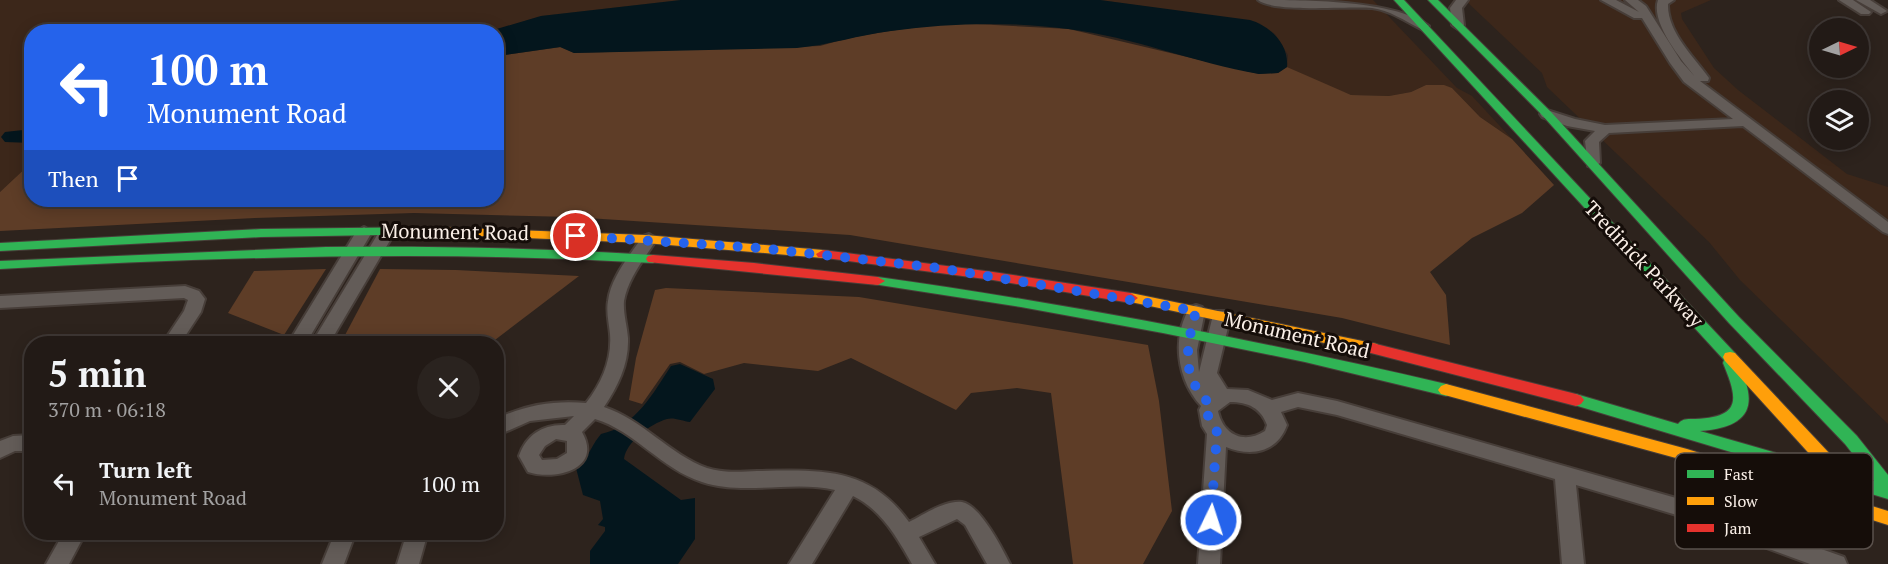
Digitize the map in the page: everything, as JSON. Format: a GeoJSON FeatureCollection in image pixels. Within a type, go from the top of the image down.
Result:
{"type":"FeatureCollection","features":[{"type":"Feature","properties":{"kind":"main road","name":"Tredinick Parkway"},"geometry":{"type":"LineString","coordinates":[[1399,0],[1819,453]]}},
{"type":"Feature","properties":{"kind":"main road","name":"Tredinick Parkway"},"geometry":{"type":"LineString","coordinates":[[1433,0],[1547,114],[1734,320],[1861,453]]}},
{"type":"Feature","properties":{"kind":"main road","name":"Monument Road"},"geometry":{"type":"LineString","coordinates":[[0,247],[182,236],[364,232],[543,234],[649,239],[759,248],[939,268],[1222,315],[1378,349],[1670,426],[1759,453]]}},
{"type":"Feature","properties":{"kind":"main road","name":"Monument Road"},"geometry":{"type":"LineString","coordinates":[[0,265],[247,252],[374,250],[637,258],[808,273],[936,288],[1190,331],[1495,402],[1675,453]]}},
{"type":"Feature","properties":{"kind":"main road"},"geometry":{"type":"LineString","coordinates":[[1670,426],[1715,423],[1729,420],[1738,413],[1743,396],[1726,352]]}},
{"type":"Feature","properties":{"kind":"main road","name":"Tredinick Parkway"},"geometry":{"type":"LineString","coordinates":[[1873,468],[1888,487]]}},
{"type":"Feature","properties":{"kind":"main road","name":"Monument Road"},"geometry":{"type":"LineString","coordinates":[[1873,487],[1888,492]]}},
{"type":"Feature","properties":{"kind":"street"},"geometry":{"type":"LineString","coordinates":[[1264,0],[1303,4],[1375,5],[1399,13],[1423,26]]}},
{"type":"Feature","properties":{"kind":"street"},"geometry":{"type":"LineString","coordinates":[[1458,25],[1456,8],[1462,0]]}},
{"type":"Feature","properties":{"kind":"street"},"geometry":{"type":"LineString","coordinates":[[1607,0],[1628,8],[1654,29]]}},
{"type":"Feature","properties":{"kind":"street"},"geometry":{"type":"LineString","coordinates":[[1631,0],[1642,8],[1676,63],[1689,79],[1888,229]]}},
{"type":"Feature","properties":{"kind":"street"},"geometry":{"type":"LineString","coordinates":[[1668,0],[1662,2],[1661,11],[1691,64],[1707,82],[1738,108],[1749,122]]}},
{"type":"Feature","properties":{"kind":"street"},"geometry":{"type":"LineString","coordinates":[[1845,0],[1881,11]]}},
{"type":"Feature","properties":{"kind":"street"},"geometry":{"type":"LineString","coordinates":[[1547,114],[1572,123],[1605,129],[1749,122]]}},
{"type":"Feature","properties":{"kind":"street"},"geometry":{"type":"LineString","coordinates":[[1593,163],[1592,141],[1605,129]]}},
{"type":"Feature","properties":{"kind":"street"},"geometry":{"type":"LineString","coordinates":[[301,336],[364,232]]}},
{"type":"Feature","properties":{"kind":"street"},"geometry":{"type":"LineString","coordinates":[[325,336],[374,250],[387,232]]}},
{"type":"Feature","properties":{"kind":"street"},"geometry":{"type":"LineString","coordinates":[[570,433],[594,410],[612,377],[620,352],[618,329],[614,316],[616,297],[649,239]]}},
{"type":"Feature","properties":{"kind":"street"},"geometry":{"type":"LineString","coordinates":[[0,302],[185,292],[194,295],[197,299],[192,312],[176,336]]}},
{"type":"Feature","properties":{"kind":"street"},"geometry":{"type":"LineString","coordinates":[[323,300],[346,299]]}},
{"type":"Feature","properties":{"kind":"street"},"geometry":{"type":"LineString","coordinates":[[1196,311],[1190,331],[1189,374],[1192,383],[1217,400],[1251,397],[1269,408],[1274,416],[1276,431],[1265,442],[1256,445],[1235,443],[1217,432],[1208,416],[1217,400],[1208,373],[1222,315]]}},
{"type":"Feature","properties":{"kind":"street"},"geometry":{"type":"LineString","coordinates":[[1269,408],[1298,400],[1336,408],[1675,506]]}},
{"type":"Feature","properties":{"kind":"street"},"geometry":{"type":"LineString","coordinates":[[504,423],[532,413],[566,408],[594,410],[621,420],[687,468],[711,477],[744,480],[815,477],[850,484],[868,492],[906,533],[924,564]]}},
{"type":"Feature","properties":{"kind":"street"},"geometry":{"type":"LineString","coordinates":[[1209,564],[1217,432]]}},
{"type":"Feature","properties":{"kind":"street"},"geometry":{"type":"LineString","coordinates":[[0,450],[13,444],[24,443]]}},
{"type":"Feature","properties":{"kind":"street"},"geometry":{"type":"LineString","coordinates":[[1565,474],[1573,564]]}},
{"type":"Feature","properties":{"kind":"street"},"geometry":{"type":"LineString","coordinates":[[800,564],[850,484]]}},
{"type":"Feature","properties":{"kind":"street"},"geometry":{"type":"LineString","coordinates":[[906,533],[948,513],[960,510],[972,519],[999,564]]}},
{"type":"Feature","properties":{"kind":"street","name":"Tredinick Parkway"},"geometry":{"type":"LineString","coordinates":[[1880,516],[1888,530]]}},
{"type":"Feature","properties":{"kind":"street"},"geometry":{"type":"LineString","coordinates":[[57,564],[71,540]]}},
{"type":"Feature","properties":{"kind":"street"},"geometry":{"type":"LineString","coordinates":[[333,564],[343,540]]}},
{"type":"Feature","properties":{"kind":"street"},"geometry":{"type":"LineString","coordinates":[[408,564],[416,540]]}},
{"type":"Feature","properties":{"kind":"street"},"geometry":{"type":"LineString","coordinates":[[1795,549],[1836,564]]}},
{"type":"Feature","properties":{"kind":"shaded area"},"geometry":{"type":"Polygon","coordinates":[[[0,0],[681,0],[541,16],[504,28],[504,24],[24,24],[24,170],[0,192],[0,0]]]}},
{"type":"Feature","properties":{"kind":"shaded area"},"geometry":{"type":"Polygon","coordinates":[[[1100,0],[1373,0],[1457,88],[1472,96],[1512,139],[1480,117],[1452,88],[1426,85],[1411,92],[1389,96],[1351,95],[1287,67],[1288,55],[1275,34],[1259,23],[1100,0]]]}},
{"type":"Feature","properties":{"kind":"shaded area"},"geometry":{"type":"Polygon","coordinates":[[[1465,0],[1711,0],[1681,13],[1682,19],[1714,68],[1738,90],[1809,145],[1809,150],[1816,150],[1847,174],[1888,187],[1888,424],[1740,280],[1709,242],[1547,87],[1542,73],[1465,0]]]}},
{"type":"Feature","properties":{"kind":"shaded area"},"geometry":{"type":"Polygon","coordinates":[[[957,23],[1069,29],[1259,74],[1278,73],[1287,67],[1351,95],[1389,96],[1411,92],[1426,85],[1444,85],[1452,88],[1480,117],[1512,139],[1554,185],[1522,213],[1472,238],[1430,272],[1446,295],[1450,345],[1342,318],[850,235],[572,217],[414,213],[255,218],[0,231],[0,192],[24,170],[24,207],[504,207],[504,55],[561,47],[574,53],[820,46],[905,29],[957,23]]]}},
{"type":"Feature","properties":{"kind":"shaded area"},"geometry":{"type":"Polygon","coordinates":[[[326,269],[284,335],[228,313],[254,271],[326,269]]]}},
{"type":"Feature","properties":{"kind":"shaded area"},"geometry":{"type":"Polygon","coordinates":[[[380,269],[579,276],[500,336],[345,336],[380,269]]]}},
{"type":"Feature","properties":{"kind":"shaded area"},"geometry":{"type":"Polygon","coordinates":[[[666,288],[859,297],[1148,345],[1159,401],[1172,511],[1143,564],[1073,564],[1051,393],[1017,388],[971,393],[956,410],[851,358],[818,371],[744,363],[704,374],[680,362],[670,364],[642,404],[629,400],[636,358],[655,290],[666,288]]]}},
{"type":"Feature","properties":{"kind":"water"},"geometry":{"type":"Polygon","coordinates":[[[681,0],[1100,0],[1250,20],[1271,31],[1277,37],[1285,51],[1287,67],[1278,73],[1259,74],[1092,33],[1024,25],[980,24],[913,28],[797,48],[574,53],[560,47],[504,55],[504,27],[541,16],[681,0]]]}},
{"type":"Feature","properties":{"kind":"water"},"geometry":{"type":"Polygon","coordinates":[[[680,364],[713,379],[715,389],[690,422],[675,419],[660,421],[634,440],[624,459],[681,500],[695,498],[695,539],[678,564],[590,564],[590,551],[605,531],[605,527],[598,525],[603,519],[600,501],[583,495],[576,468],[585,459],[601,434],[624,424],[634,416],[671,366],[680,364]]]}},
{"type":"Feature","properties":{"kind":"waterway"},"geometry":{"type":"LineString","coordinates":[[13,137],[24,136]]}},
{"type":"Feature","properties":{"kind":"traffic: fast"},"geometry":{"type":"LineString","coordinates":[[1399,0],[1730,357]]}},
{"type":"Feature","properties":{"kind":"traffic: fast"},"geometry":{"type":"LineString","coordinates":[[1433,0],[1547,114],[1734,320],[1861,453]]}},
{"type":"Feature","properties":{"kind":"traffic: fast"},"geometry":{"type":"LineString","coordinates":[[0,247],[261,233],[435,231]]}},
{"type":"Feature","properties":{"kind":"traffic: fast"},"geometry":{"type":"LineString","coordinates":[[0,265],[245,254],[408,251],[572,254],[653,259]]}},
{"type":"Feature","properties":{"kind":"traffic: fast"},"geometry":{"type":"LineString","coordinates":[[878,281],[950,291],[1163,328],[1305,357],[1446,390]]}},
{"type":"Feature","properties":{"kind":"traffic: fast"},"geometry":{"type":"LineString","coordinates":[[1685,425],[1703,425],[1723,421],[1738,412],[1742,404],[1742,394],[1730,363]]}},
{"type":"Feature","properties":{"kind":"traffic: fast"},"geometry":{"type":"LineString","coordinates":[[1576,400],[1756,453]]}},
{"type":"Feature","properties":{"kind":"traffic: fast"},"geometry":{"type":"LineString","coordinates":[[1873,468],[1888,487]]}},
{"type":"Feature","properties":{"kind":"traffic: fast"},"geometry":{"type":"LineString","coordinates":[[1873,488],[1888,492]]}},
{"type":"Feature","properties":{"kind":"traffic: slow"},"geometry":{"type":"LineString","coordinates":[[435,231],[645,239],[823,254]]}},
{"type":"Feature","properties":{"kind":"traffic: slow"},"geometry":{"type":"LineString","coordinates":[[1131,298],[1372,348]]}},
{"type":"Feature","properties":{"kind":"traffic: slow"},"geometry":{"type":"LineString","coordinates":[[1730,357],[1819,453]]}},
{"type":"Feature","properties":{"kind":"traffic: slow"},"geometry":{"type":"LineString","coordinates":[[1446,390],[1680,453]]}},
{"type":"Feature","properties":{"kind":"traffic: slow"},"geometry":{"type":"LineString","coordinates":[[1873,513],[1888,518]]}},
{"type":"Feature","properties":{"kind":"traffic: jam"},"geometry":{"type":"LineString","coordinates":[[823,254],[993,276],[1131,298]]}},
{"type":"Feature","properties":{"kind":"traffic: jam"},"geometry":{"type":"LineString","coordinates":[[653,259],[754,267],[878,281]]}},
{"type":"Feature","properties":{"kind":"traffic: jam"},"geometry":{"type":"LineString","coordinates":[[1372,348],[1576,400]]}},
{"type":"Feature","properties":{"kind":"route"},"geometry":{"type":"LineString","coordinates":[[576,236],[649,239],[882,261],[1014,279],[1196,311],[1188,347],[1189,374],[1192,383],[1211,405],[1208,416],[1217,432],[1211,520]]}}]}
